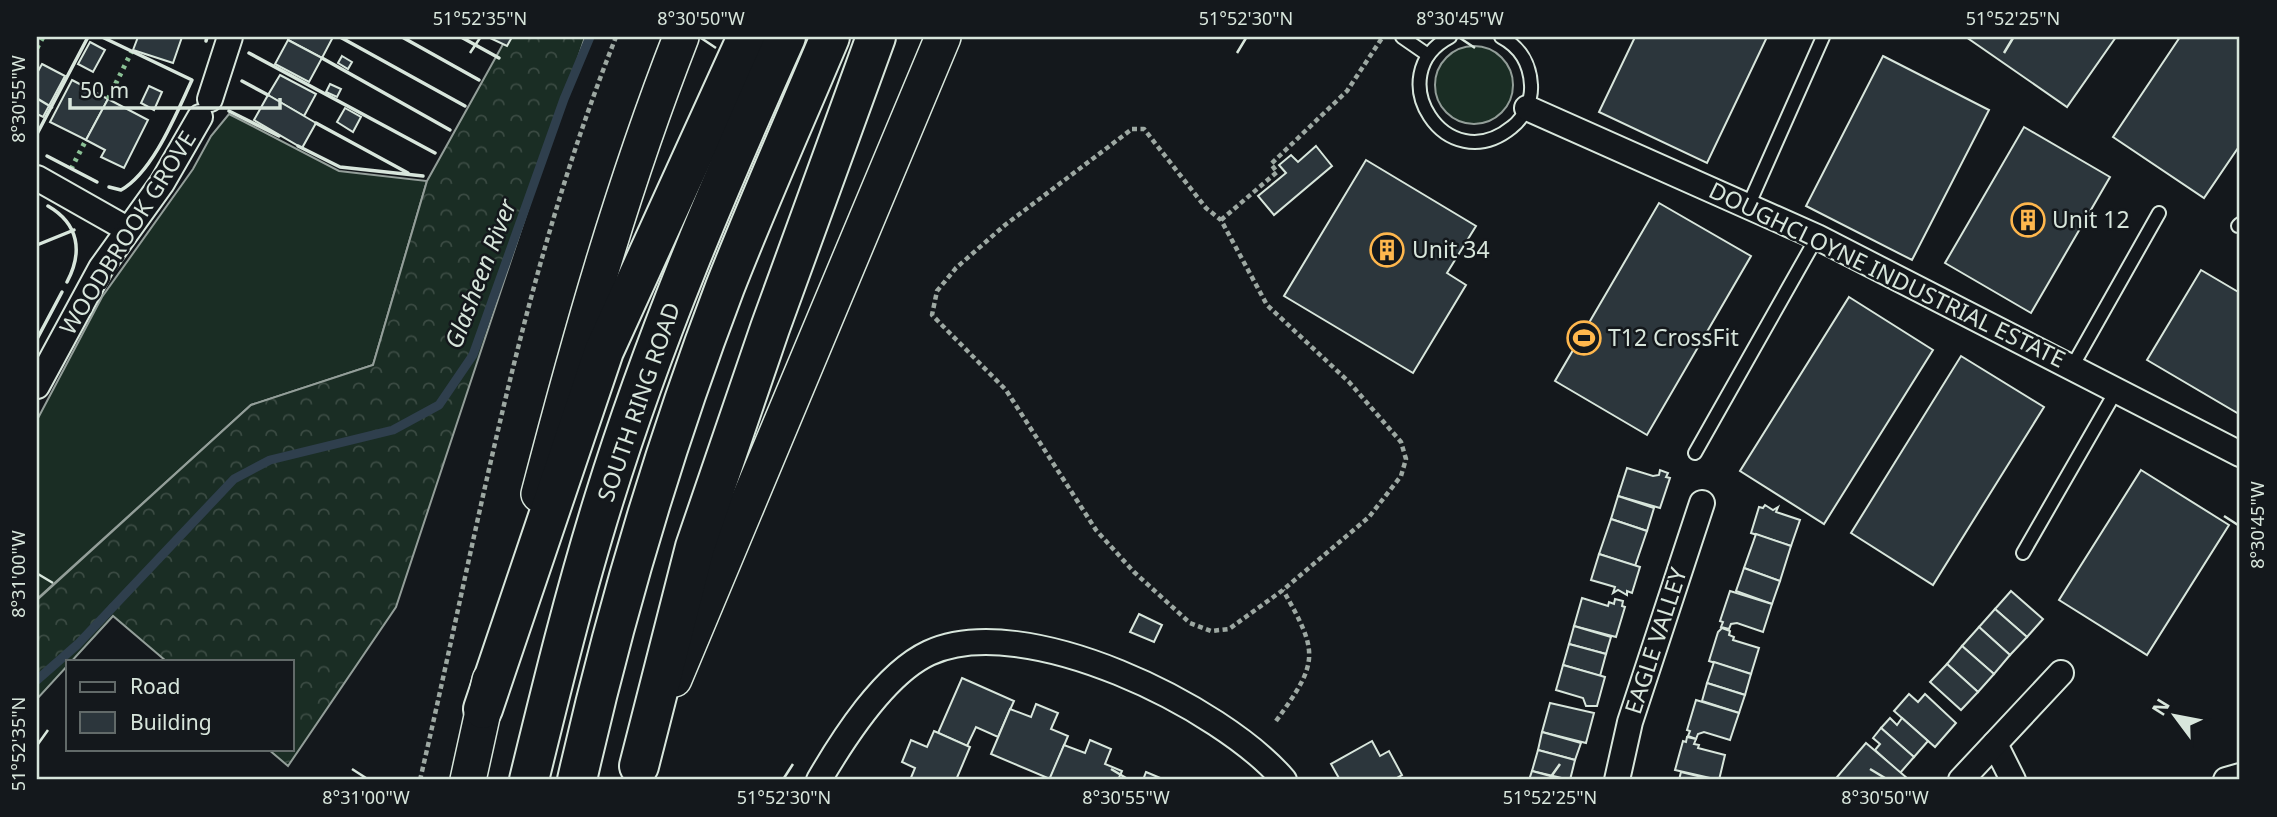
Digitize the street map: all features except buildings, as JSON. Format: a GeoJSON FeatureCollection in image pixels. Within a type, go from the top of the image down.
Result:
{"type":"FeatureCollection","features":[{"type":"Feature","properties":{"kind":"highway"},"geometry":{"type":"LineString","coordinates":[[483,709],[604,351],[747,37]]}},
{"type":"Feature","properties":{"kind":"highway","name":"SOUTH RING ROAD"},"geometry":{"type":"LineString","coordinates":[[529,780],[563,639],[604,498],[672,306],[786,37]]}},
{"type":"Feature","properties":{"kind":"highway","name":"SOUTH RING ROAD"},"geometry":{"type":"LineString","coordinates":[[577,780],[596,700],[654,492],[725,288],[830,37]]}},
{"type":"Feature","properties":{"kind":"highway"},"geometry":{"type":"LineString","coordinates":[[639,766],[695,547],[770,328],[876,37]]}},
{"type":"Feature","properties":{"kind":"main road"},"geometry":{"type":"LineString","coordinates":[[468,780],[483,709],[583,325],[638,147],[681,37]]}},
{"type":"Feature","properties":{"kind":"main road"},"geometry":{"type":"LineString","coordinates":[[639,766],[943,37]]}},
{"type":"Feature","properties":{"kind":"street","name":"WOODBROOK GROVE"},"geometry":{"type":"LineString","coordinates":[[37,386],[101,268],[162,183],[205,108],[230,37]]}},
{"type":"Feature","properties":{"kind":"street","name":"DOUGHCLOYNE INDUSTRIAL ESTATE"},"geometry":{"type":"LineString","coordinates":[[1527,108],[1749,204],[2240,454]]}},
{"type":"Feature","properties":{"kind":"street"},"geometry":{"type":"LineString","coordinates":[[37,178],[127,229]]}},
{"type":"Feature","properties":{"kind":"street","name":"EAGLE VALLEY"},"geometry":{"type":"LineString","coordinates":[[1617,780],[1638,698],[1702,503]]}},
{"type":"Feature","properties":{"kind":"street"},"geometry":{"type":"LineString","coordinates":[[819,780],[860,718],[901,674],[928,653],[951,646],[1003,641],[1055,650],[1175,700],[1244,742],[1267,761],[1283,780]]}},
{"type":"Feature","properties":{"kind":"street"},"geometry":{"type":"LineString","coordinates":[[1961,780],[2061,673]]}},
{"type":"Feature","properties":{"kind":"street"},"geometry":{"type":"LineString","coordinates":[[1994,744],[2013,780]]}},
{"type":"Feature","properties":{"kind":"street"},"geometry":{"type":"LineString","coordinates":[[2226,780],[2240,776]]}},
{"type":"Feature","properties":{"kind":"lane"},"geometry":{"type":"LineString","coordinates":[[1402,37],[1429,55]]}},
{"type":"Feature","properties":{"kind":"lane"},"geometry":{"type":"LineString","coordinates":[[1450,37],[1429,55],[1421,72],[1419,91],[1429,117],[1449,136],[1467,142],[1494,138],[1517,124],[1527,108],[1532,90],[1530,72],[1522,55],[1502,37]]}},
{"type":"Feature","properties":{"kind":"lane"},"geometry":{"type":"LineString","coordinates":[[1749,204],[1823,37]]}},
{"type":"Feature","properties":{"kind":"lane"},"geometry":{"type":"LineString","coordinates":[[2072,367],[2159,213]]}},
{"type":"Feature","properties":{"kind":"lane"},"geometry":{"type":"LineString","coordinates":[[1695,453],[1817,237]]}},
{"type":"Feature","properties":{"kind":"lane"},"geometry":{"type":"LineString","coordinates":[[2023,553],[2116,391]]}},
{"type":"Feature","properties":{"kind":"path"},"geometry":{"type":"LineString","coordinates":[[420,780],[516,358],[550,227],[616,37]]}},
{"type":"Feature","properties":{"kind":"path"},"geometry":{"type":"LineString","coordinates":[[1221,220],[1278,172],[1271,164],[1347,90],[1382,37]]}},
{"type":"Feature","properties":{"kind":"path"},"geometry":{"type":"LineString","coordinates":[[1132,129],[1144,129],[1206,208],[1221,220],[1267,305],[1349,382],[1401,442],[1406,459],[1401,476],[1369,517],[1283,590],[1229,629],[1212,631],[1190,623],[1134,572],[1096,530],[1006,390],[932,316],[937,291],[956,268],[1006,225],[1132,129]]}},
{"type":"Feature","properties":{"kind":"path"},"geometry":{"type":"LineString","coordinates":[[1276,721],[1309,670],[1311,651],[1302,625],[1283,590]]}},
{"type":"Feature","properties":{"kind":"green space"},"geometry":{"type":"Polygon","coordinates":[[[507,37],[585,37],[396,607],[288,766],[269,750],[294,750],[294,660],[165,660],[113,616],[73,660],[66,660],[66,667],[37,699],[37,600],[251,405],[373,365],[427,181],[507,37]]]}},
{"type":"Feature","properties":{"kind":"green space"},"geometry":{"type":"Polygon","coordinates":[[[1474,46],[1489,49],[1506,63],[1513,85],[1510,100],[1496,117],[1474,124],[1459,121],[1442,107],[1435,85],[1438,70],[1452,53],[1474,46]]]}},
{"type":"Feature","properties":{"kind":"green space"},"geometry":{"type":"Polygon","coordinates":[[[229,114],[339,171],[427,181],[373,365],[251,405],[37,599],[37,420],[102,297],[193,169],[211,136],[229,114]]]}},
{"type":"Feature","properties":{"kind":"waterway","name":"Glasheen River"},"geometry":{"type":"LineString","coordinates":[[37,680],[78,644],[234,479],[270,460],[393,430],[439,405],[473,355],[564,99],[590,37]]}},
{"type":"Feature","properties":{"kind":"hedge"},"geometry":{"type":"LineString","coordinates":[[37,48],[43,37]]}},
{"type":"Feature","properties":{"kind":"hedge"},"geometry":{"type":"LineString","coordinates":[[108,99],[132,51]]}},
{"type":"Feature","properties":{"kind":"hedge"},"geometry":{"type":"LineString","coordinates":[[71,169],[86,140]]}},
{"type":"Feature","properties":{"kind":"wall"},"geometry":{"type":"LineString","coordinates":[[37,134],[88,37]]}},
{"type":"Feature","properties":{"kind":"wall"},"geometry":{"type":"LineString","coordinates":[[102,37],[192,80],[171,125],[143,170],[133,182],[121,190],[109,187]]}},
{"type":"Feature","properties":{"kind":"wall"},"geometry":{"type":"LineString","coordinates":[[206,41],[207,37]]}},
{"type":"Feature","properties":{"kind":"wall"},"geometry":{"type":"LineString","coordinates":[[340,37],[465,106]]}},
{"type":"Feature","properties":{"kind":"wall"},"geometry":{"type":"LineString","coordinates":[[402,37],[479,80]]}},
{"type":"Feature","properties":{"kind":"wall"},"geometry":{"type":"LineString","coordinates":[[461,37],[499,58]]}},
{"type":"Feature","properties":{"kind":"wall"},"geometry":{"type":"LineString","coordinates":[[249,53],[435,153]]}},
{"type":"Feature","properties":{"kind":"wall"},"geometry":{"type":"LineString","coordinates":[[322,58],[450,130]]}},
{"type":"Feature","properties":{"kind":"wall"},"geometry":{"type":"LineString","coordinates":[[242,81],[268,95]]}},
{"type":"Feature","properties":{"kind":"wall"},"geometry":{"type":"LineString","coordinates":[[229,111],[279,136]]}},
{"type":"Feature","properties":{"kind":"wall"},"geometry":{"type":"LineString","coordinates":[[316,123],[408,173]]}},
{"type":"Feature","properties":{"kind":"wall"},"geometry":{"type":"LineString","coordinates":[[298,146],[340,167],[423,176]]}},
{"type":"Feature","properties":{"kind":"wall"},"geometry":{"type":"LineString","coordinates":[[47,156],[97,182]]}},
{"type":"Feature","properties":{"kind":"wall"},"geometry":{"type":"LineString","coordinates":[[48,206],[66,221],[75,240],[75,260],[67,282]]}},
{"type":"Feature","properties":{"kind":"wall"},"geometry":{"type":"LineString","coordinates":[[37,245],[74,230]]}},
{"type":"Feature","properties":{"kind":"wall"},"geometry":{"type":"LineString","coordinates":[[37,339],[62,292]]}},
{"type":"Feature","properties":{"kind":"place","name":"Unit 12"},"geometry":{"type":"Point","coordinates":[2028,220]}},
{"type":"Feature","properties":{"kind":"place","name":"Unit 34"},"geometry":{"type":"Point","coordinates":[1387,250]}},
{"type":"Feature","properties":{"kind":"place","name":"T12 CrossFit"},"geometry":{"type":"Point","coordinates":[1584,338]}}]}
